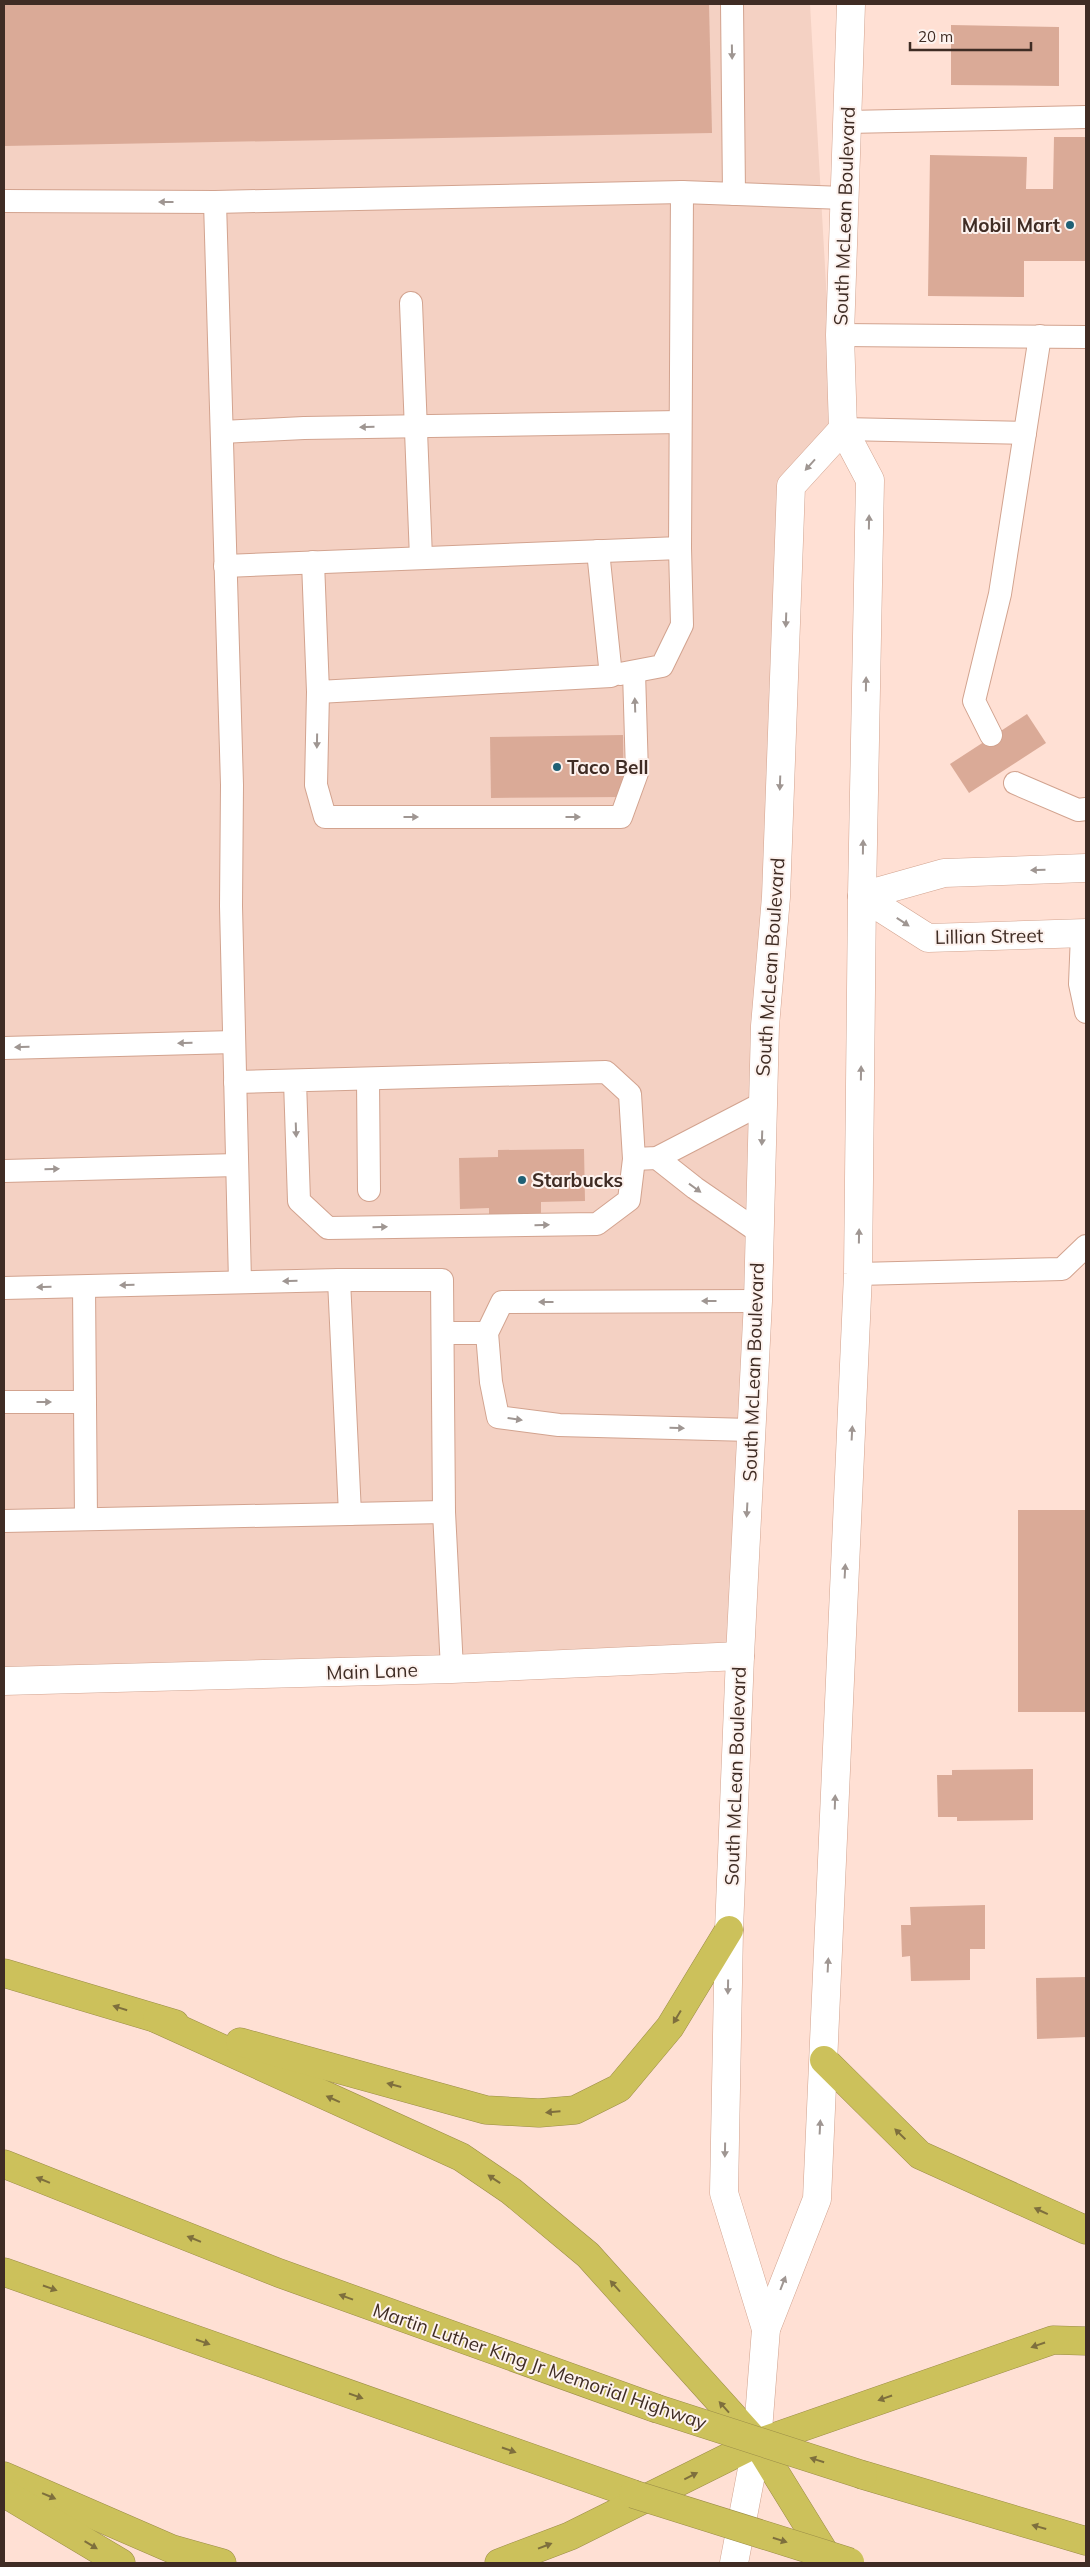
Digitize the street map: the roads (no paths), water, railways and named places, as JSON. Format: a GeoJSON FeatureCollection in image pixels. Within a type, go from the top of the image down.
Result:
{"type":"FeatureCollection","features":[{"type":"Feature","properties":{"kind":"highway"},"geometry":{"type":"LineString","coordinates":[[4,1973],[157,2019],[486,2110],[539,2113],[576,2110],[619,2088],[670,2027],[729,1930]]}},
{"type":"Feature","properties":{"kind":"highway"},"geometry":{"type":"LineString","coordinates":[[157,2019],[461,2157],[511,2191],[588,2255],[756,2443],[845,2563]]}},
{"type":"Feature","properties":{"kind":"highway"},"geometry":{"type":"LineString","coordinates":[[824,2060],[920,2155],[1086,2230]]}},
{"type":"Feature","properties":{"kind":"highway","name":"Martin Luther King Jr Memorial Highway"},"geometry":{"type":"LineString","coordinates":[[4,2164],[279,2273],[655,2408],[863,2475],[1086,2541]]}},
{"type":"Feature","properties":{"kind":"highway"},"geometry":{"type":"LineString","coordinates":[[4,2272],[634,2494],[845,2563]]}},
{"type":"Feature","properties":{"kind":"highway"},"geometry":{"type":"LineString","coordinates":[[499,2563],[570,2536],[756,2443],[1054,2340],[1086,2341]]}},
{"type":"Feature","properties":{"kind":"highway"},"geometry":{"type":"LineString","coordinates":[[4,2476],[172,2549],[222,2563]]}},
{"type":"Feature","properties":{"kind":"highway"},"geometry":{"type":"LineString","coordinates":[[4,2493],[121,2563]]}},
{"type":"Feature","properties":{"kind":"main road","name":"South McLean Boulevard"},"geometry":{"type":"LineString","coordinates":[[734,2563],[756,2443],[766,2329],[816,2199],[824,2060],[858,1274],[862,896],[870,480],[843,429],[840,335],[851,4]]}},
{"type":"Feature","properties":{"kind":"main road","name":"South McLean Boulevard"},"geometry":{"type":"LineString","coordinates":[[766,2329],[724,2193],[729,1930],[740,1656],[758,1301],[765,1026],[776,897],[791,486],[843,429]]}},
{"type":"Feature","properties":{"kind":"main road"},"geometry":{"type":"LineString","coordinates":[[862,896],[944,873],[1086,868]]}},
{"type":"Feature","properties":{"kind":"main road","name":"Lillian Street"},"geometry":{"type":"LineString","coordinates":[[862,896],[928,938],[1084,933]]}},
{"type":"Feature","properties":{"kind":"main road","name":"Main Lane"},"geometry":{"type":"LineString","coordinates":[[4,1681],[452,1669],[740,1656]]}},
{"type":"Feature","properties":{"kind":"lane"},"geometry":{"type":"LineString","coordinates":[[732,4],[734,194]]}},
{"type":"Feature","properties":{"kind":"lane"},"geometry":{"type":"LineString","coordinates":[[847,122],[1086,118]]}},
{"type":"Feature","properties":{"kind":"lane"},"geometry":{"type":"LineString","coordinates":[[318,692],[611,676],[662,666],[682,625],[680,422],[682,192]]}},
{"type":"Feature","properties":{"kind":"lane"},"geometry":{"type":"LineString","coordinates":[[4,201],[215,202],[682,192],[844,198]]}},
{"type":"Feature","properties":{"kind":"lane"},"geometry":{"type":"LineString","coordinates":[[215,202],[232,786],[231,906],[240,1282]]}},
{"type":"Feature","properties":{"kind":"lane"},"geometry":{"type":"LineString","coordinates":[[411,303],[421,558]]}},
{"type":"Feature","properties":{"kind":"lane"},"geometry":{"type":"LineString","coordinates":[[840,335],[1086,337]]}},
{"type":"Feature","properties":{"kind":"lane"},"geometry":{"type":"LineString","coordinates":[[991,735],[974,701],[1000,594],[1040,336]]}},
{"type":"Feature","properties":{"kind":"lane"},"geometry":{"type":"LineString","coordinates":[[222,432],[416,426],[680,422]]}},
{"type":"Feature","properties":{"kind":"lane"},"geometry":{"type":"LineString","coordinates":[[843,429],[1025,433]]}},
{"type":"Feature","properties":{"kind":"lane"},"geometry":{"type":"LineString","coordinates":[[225,566],[680,548]]}},
{"type":"Feature","properties":{"kind":"lane"},"geometry":{"type":"LineString","coordinates":[[598,552],[611,676]]}},
{"type":"Feature","properties":{"kind":"lane"},"geometry":{"type":"LineString","coordinates":[[313,562],[318,692],[316,785],[325,816],[621,816],[637,773],[634,672]]}},
{"type":"Feature","properties":{"kind":"lane"},"geometry":{"type":"LineString","coordinates":[[1015,783],[1078,810],[1086,810]]}},
{"type":"Feature","properties":{"kind":"lane"},"geometry":{"type":"LineString","coordinates":[[1084,933],[1080,984],[1086,1012]]}},
{"type":"Feature","properties":{"kind":"lane"},"geometry":{"type":"LineString","coordinates":[[4,1048],[234,1042]]}},
{"type":"Feature","properties":{"kind":"lane"},"geometry":{"type":"LineString","coordinates":[[235,1082],[295,1081],[368,1080],[606,1072],[630,1094],[634,1159],[630,1200],[597,1224],[328,1228],[299,1201],[295,1081]]}},
{"type":"Feature","properties":{"kind":"lane"},"geometry":{"type":"LineString","coordinates":[[368,1080],[369,1190]]}},
{"type":"Feature","properties":{"kind":"lane"},"geometry":{"type":"LineString","coordinates":[[634,1159],[657,1158],[762,1103]]}},
{"type":"Feature","properties":{"kind":"lane"},"geometry":{"type":"LineString","coordinates":[[657,1158],[695,1188],[759,1232]]}},
{"type":"Feature","properties":{"kind":"lane"},"geometry":{"type":"LineString","coordinates":[[4,1171],[237,1165]]}},
{"type":"Feature","properties":{"kind":"lane"},"geometry":{"type":"LineString","coordinates":[[858,1274],[1062,1269],[1086,1246]]}},
{"type":"Feature","properties":{"kind":"lane"},"geometry":{"type":"LineString","coordinates":[[338,1280],[350,1514]]}},
{"type":"Feature","properties":{"kind":"lane"},"geometry":{"type":"LineString","coordinates":[[4,1288],[338,1280],[442,1280],[444,1512],[452,1669]]}},
{"type":"Feature","properties":{"kind":"lane"},"geometry":{"type":"LineString","coordinates":[[84,1286],[86,1519]]}},
{"type":"Feature","properties":{"kind":"lane"},"geometry":{"type":"LineString","coordinates":[[751,1430],[559,1425],[498,1417],[491,1382],[487,1332],[502,1302],[758,1301]]}},
{"type":"Feature","properties":{"kind":"lane"},"geometry":{"type":"LineString","coordinates":[[443,1332],[487,1332]]}},
{"type":"Feature","properties":{"kind":"lane"},"geometry":{"type":"LineString","coordinates":[[4,1402],[85,1402]]}},
{"type":"Feature","properties":{"kind":"lane"},"geometry":{"type":"LineString","coordinates":[[4,1521],[444,1512]]}},
{"type":"Feature","properties":{"kind":"place","name":"Mobil Mart"},"geometry":{"type":"Point","coordinates":[1070,225]}},
{"type":"Feature","properties":{"kind":"place","name":"Taco Bell"},"geometry":{"type":"Point","coordinates":[557,767]}},
{"type":"Feature","properties":{"kind":"place","name":"Starbucks"},"geometry":{"type":"Point","coordinates":[522,1180]}}]}
